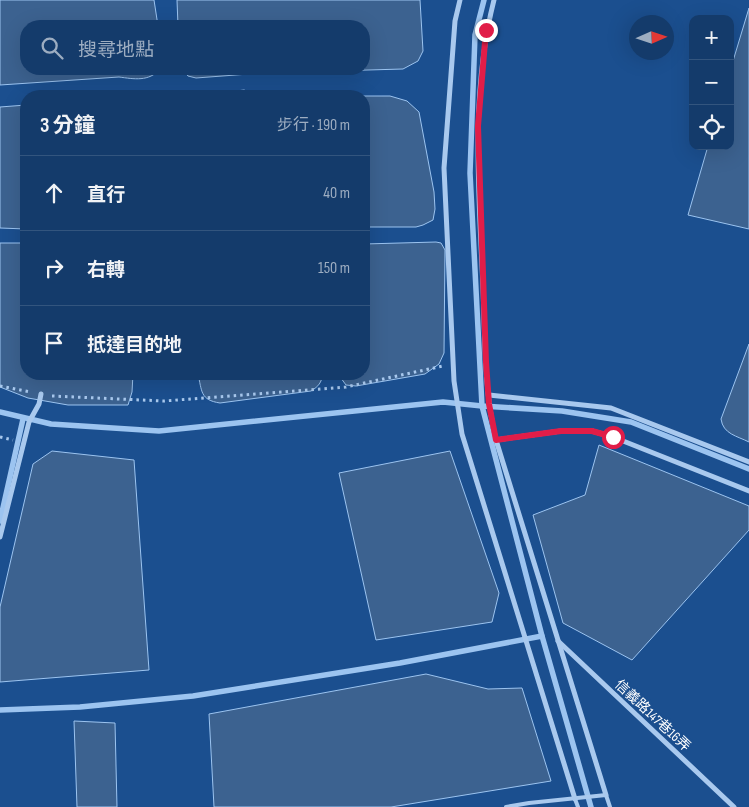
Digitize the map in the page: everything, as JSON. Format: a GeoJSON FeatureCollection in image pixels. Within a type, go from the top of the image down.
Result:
{"type":"FeatureCollection","features":[{"type":"Feature","properties":{"kind":"street"},"geometry":{"type":"LineString","coordinates":[[460,0],[455,21],[444,168],[454,381],[462,434],[575,798]]}},
{"type":"Feature","properties":{"kind":"street"},"geometry":{"type":"LineString","coordinates":[[494,0],[486,30],[478,126],[480,241],[489,404],[496,440],[606,795]]}},
{"type":"Feature","properties":{"kind":"street"},"geometry":{"type":"LineString","coordinates":[[0,537],[29,422],[42,394]]}},
{"type":"Feature","properties":{"kind":"street"},"geometry":{"type":"LineString","coordinates":[[489,395],[611,408],[749,462]]}},
{"type":"Feature","properties":{"kind":"street"},"geometry":{"type":"LineString","coordinates":[[496,440],[561,431],[592,431],[613,437],[749,491]]}},
{"type":"Feature","properties":{"kind":"street","name":"信義路147巷16弄"},"geometry":{"type":"LineString","coordinates":[[557,640],[734,807]]}},
{"type":"Feature","properties":{"kind":"lane"},"geometry":{"type":"LineString","coordinates":[[506,807],[606,795],[610,807]]}},
{"type":"Feature","properties":{"kind":"lane"},"geometry":{"type":"LineString","coordinates":[[575,798],[578,807]]}},
{"type":"Feature","properties":{"kind":"path"},"geometry":{"type":"LineString","coordinates":[[0,386],[56,397],[164,401],[346,386],[454,364]]}},
{"type":"Feature","properties":{"kind":"water"},"geometry":{"type":"Polygon","coordinates":[[[0,0],[154,0],[157,20],[20,20],[20,75],[153,75],[151,76],[141,79],[119,77],[0,85],[0,0]]]}},
{"type":"Feature","properties":{"kind":"water"},"geometry":{"type":"Polygon","coordinates":[[[177,0],[420,0],[423,51],[418,61],[403,69],[370,70],[370,20],[178,20],[177,0]]]}},
{"type":"Feature","properties":{"kind":"water"},"geometry":{"type":"Polygon","coordinates":[[[749,8],[749,229],[688,215],[707,150],[734,150],[734,58],[749,8]]]}},
{"type":"Feature","properties":{"kind":"water"},"geometry":{"type":"Polygon","coordinates":[[[187,75],[236,75],[196,78],[187,75]]]}},
{"type":"Feature","properties":{"kind":"water"},"geometry":{"type":"Polygon","coordinates":[[[370,96],[390,96],[407,101],[419,112],[434,192],[435,209],[433,220],[416,227],[370,227],[370,96]]]}},
{"type":"Feature","properties":{"kind":"water"},"geometry":{"type":"Polygon","coordinates":[[[20,105],[20,229],[0,228],[0,107],[20,105]]]}},
{"type":"Feature","properties":{"kind":"water"},"geometry":{"type":"Polygon","coordinates":[[[0,243],[20,243],[20,380],[133,380],[132,392],[128,405],[68,405],[28,398],[0,387],[0,243]]]}},
{"type":"Feature","properties":{"kind":"water"},"geometry":{"type":"Polygon","coordinates":[[[441,243],[445,250],[444,353],[439,364],[425,374],[356,386],[346,385],[342,380],[370,380],[370,244],[441,243]]]}},
{"type":"Feature","properties":{"kind":"water"},"geometry":{"type":"Polygon","coordinates":[[[749,344],[749,442],[728,431],[722,424],[721,419],[749,344]]]}},
{"type":"Feature","properties":{"kind":"water"},"geometry":{"type":"Polygon","coordinates":[[[199,380],[321,380],[316,388],[311,391],[220,403],[209,400],[201,390],[199,380]]]}},
{"type":"Feature","properties":{"kind":"water"},"geometry":{"type":"Polygon","coordinates":[[[599,445],[749,506],[749,530],[632,660],[563,623],[533,515],[585,495],[599,445]]]}},
{"type":"Feature","properties":{"kind":"water"},"geometry":{"type":"Polygon","coordinates":[[[52,451],[134,460],[149,670],[0,682],[0,607],[33,464],[52,451]]]}},
{"type":"Feature","properties":{"kind":"water"},"geometry":{"type":"Polygon","coordinates":[[[450,451],[499,593],[492,622],[376,640],[339,473],[450,451]]]}},
{"type":"Feature","properties":{"kind":"water"},"geometry":{"type":"Polygon","coordinates":[[[426,674],[488,689],[522,688],[551,781],[391,807],[214,807],[209,714],[426,674]]]}},
{"type":"Feature","properties":{"kind":"water"},"geometry":{"type":"Polygon","coordinates":[[[74,721],[115,723],[117,807],[77,807],[74,721]]]}},
{"type":"Feature","properties":{"kind":"waterway"},"geometry":{"type":"LineString","coordinates":[[484,0],[475,35],[470,173],[482,406],[542,636],[591,807]]}},
{"type":"Feature","properties":{"kind":"waterway"},"geometry":{"type":"LineString","coordinates":[[0,412],[51,424],[159,431],[443,402],[562,411],[631,422],[749,469]]}},
{"type":"Feature","properties":{"kind":"waterway"},"geometry":{"type":"LineString","coordinates":[[0,521],[23,419]]}},
{"type":"Feature","properties":{"kind":"waterway"},"geometry":{"type":"LineString","coordinates":[[0,710],[80,707],[193,696],[400,663],[542,636]]}},
{"type":"Feature","properties":{"kind":"route"},"geometry":{"type":"LineString","coordinates":[[486,30],[478,126],[480,231],[489,404],[496,440],[561,431],[592,431],[613,437]]}}]}
